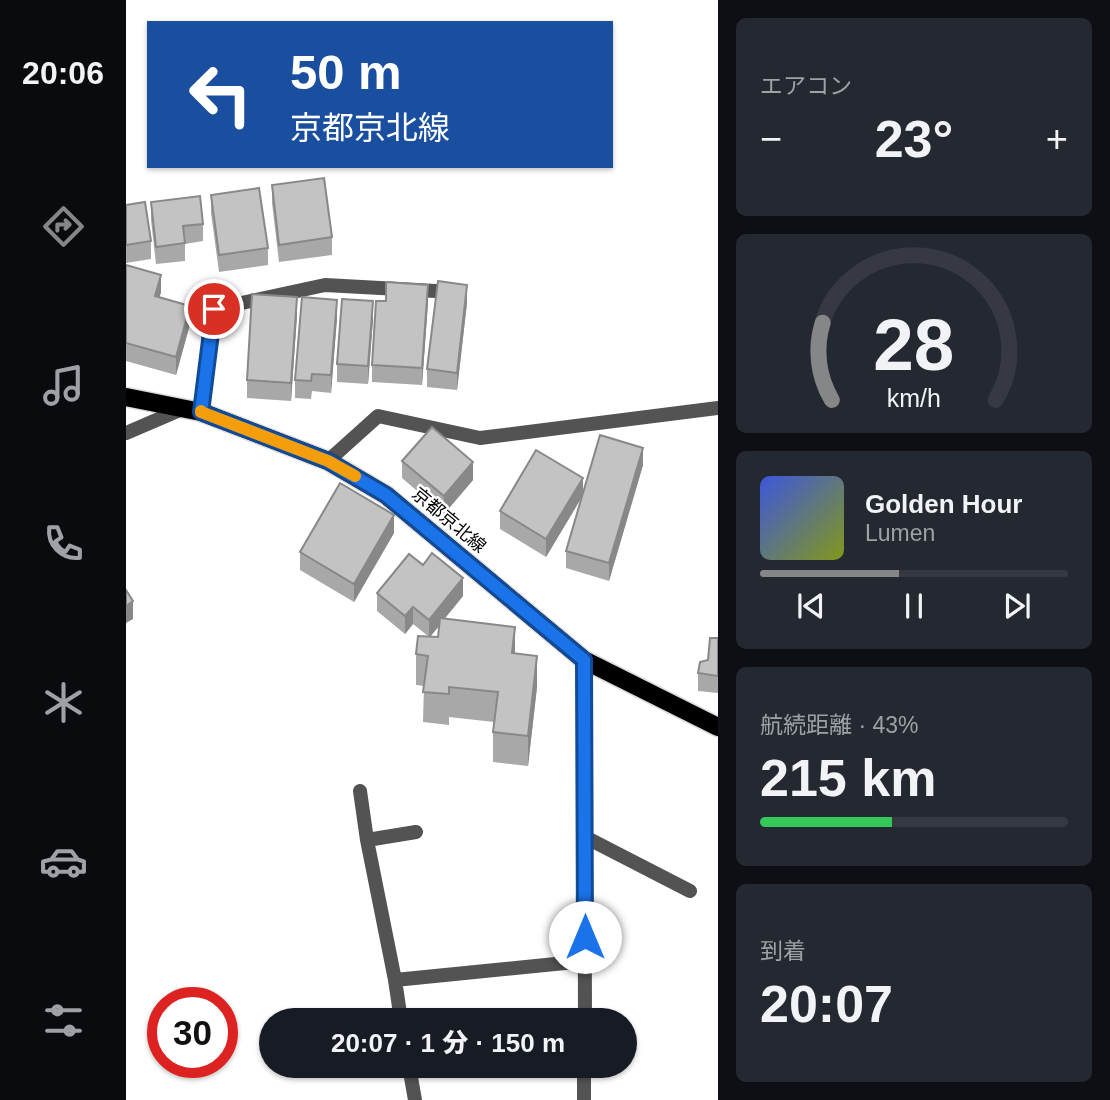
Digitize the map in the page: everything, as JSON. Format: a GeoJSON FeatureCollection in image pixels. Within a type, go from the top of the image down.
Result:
{"type":"FeatureCollection","features":[{"type":"Feature","properties":{"kind":"main road","name":"京都京北線"},"geometry":{"type":"LineString","coordinates":[[126,397],[201,412],[328,461],[386,495],[584,660],[718,727]]}},
{"type":"Feature","properties":{"kind":"street"},"geometry":{"type":"LineString","coordinates":[[201,412],[214,309],[325,285],[463,293]]}},
{"type":"Feature","properties":{"kind":"street"},"geometry":{"type":"LineString","coordinates":[[328,461],[377,416],[480,438],[718,408]]}},
{"type":"Feature","properties":{"kind":"street"},"geometry":{"type":"LineString","coordinates":[[126,433],[182,409]]}},
{"type":"Feature","properties":{"kind":"street"},"geometry":{"type":"LineString","coordinates":[[584,660],[585,1008]]}},
{"type":"Feature","properties":{"kind":"street"},"geometry":{"type":"LineString","coordinates":[[360,791],[399,1008]]}},
{"type":"Feature","properties":{"kind":"street"},"geometry":{"type":"LineString","coordinates":[[367,840],[416,832]]}},
{"type":"Feature","properties":{"kind":"street"},"geometry":{"type":"LineString","coordinates":[[585,838],[690,891]]}},
{"type":"Feature","properties":{"kind":"street"},"geometry":{"type":"LineString","coordinates":[[395,980],[585,961]]}},
{"type":"Feature","properties":{"kind":"street"},"geometry":{"type":"LineString","coordinates":[[411,1078],[415,1100]]}},
{"type":"Feature","properties":{"kind":"street"},"geometry":{"type":"LineString","coordinates":[[584,1078],[584,1100]]}},
{"type":"Feature","properties":{"kind":"building"},"geometry":{"type":"Polygon","coordinates":[[[324,178],[332,237],[279,245],[272,185],[324,178]]]}},
{"type":"Feature","properties":{"kind":"building"},"geometry":{"type":"Polygon","coordinates":[[[259,188],[268,248],[219,255],[211,195],[259,188]]]}},
{"type":"Feature","properties":{"kind":"building"},"geometry":{"type":"Polygon","coordinates":[[[200,196],[203,224],[183,226],[185,243],[156,247],[151,202],[200,196]]]}},
{"type":"Feature","properties":{"kind":"building"},"geometry":{"type":"Polygon","coordinates":[[[145,202],[151,241],[126,245],[126,205],[145,202]]]}},
{"type":"Feature","properties":{"kind":"building"},"geometry":{"type":"Polygon","coordinates":[[[126,265],[161,275],[155,296],[190,306],[176,357],[126,343],[126,265]]]}},
{"type":"Feature","properties":{"kind":"building"},"geometry":{"type":"Polygon","coordinates":[[[438,281],[467,285],[457,373],[427,369],[438,281]]]}},
{"type":"Feature","properties":{"kind":"building"},"geometry":{"type":"Polygon","coordinates":[[[386,282],[428,285],[422,368],[372,365],[376,301],[386,301],[386,282]]]}},
{"type":"Feature","properties":{"kind":"building"},"geometry":{"type":"Polygon","coordinates":[[[252,294],[297,297],[291,383],[247,380],[252,294]]]}},
{"type":"Feature","properties":{"kind":"building"},"geometry":{"type":"Polygon","coordinates":[[[302,297],[337,300],[331,375],[312,374],[311,381],[295,380],[302,297]]]}},
{"type":"Feature","properties":{"kind":"building"},"geometry":{"type":"Polygon","coordinates":[[[342,299],[373,301],[368,366],[337,364],[342,299]]]}},
{"type":"Feature","properties":{"kind":"building"},"geometry":{"type":"Polygon","coordinates":[[[432,427],[473,462],[444,496],[402,461],[432,427]]]}},
{"type":"Feature","properties":{"kind":"building"},"geometry":{"type":"Polygon","coordinates":[[[600,435],[643,448],[609,563],[566,551],[600,435]]]}},
{"type":"Feature","properties":{"kind":"building"},"geometry":{"type":"Polygon","coordinates":[[[536,450],[583,478],[546,539],[500,511],[536,450]]]}},
{"type":"Feature","properties":{"kind":"building"},"geometry":{"type":"Polygon","coordinates":[[[340,483],[394,515],[354,584],[300,552],[340,483]]]}},
{"type":"Feature","properties":{"kind":"building"},"geometry":{"type":"Polygon","coordinates":[[[432,553],[463,578],[429,620],[413,607],[405,616],[377,593],[409,554],[423,565],[432,553]]]}},
{"type":"Feature","properties":{"kind":"building"},"geometry":{"type":"Polygon","coordinates":[[[126,590],[133,601],[126,606],[126,590]]]}},
{"type":"Feature","properties":{"kind":"building"},"geometry":{"type":"Polygon","coordinates":[[[440,618],[515,627],[512,653],[537,656],[528,736],[493,732],[498,692],[449,687],[449,694],[423,692],[428,656],[416,654],[418,636],[438,637],[440,618]]]}},
{"type":"Feature","properties":{"kind":"building"},"geometry":{"type":"Polygon","coordinates":[[[710,638],[718,638],[718,676],[698,673],[700,662],[708,660],[710,638]]]}},
{"type":"Feature","properties":{"kind":"slow traffic"},"geometry":{"type":"LineString","coordinates":[[201,411],[328,461],[355,476]]}},
{"type":"Feature","properties":{"kind":"route"},"geometry":{"type":"LineString","coordinates":[[214,309],[201,412],[328,461],[386,495],[584,660],[585,937]]}}]}
